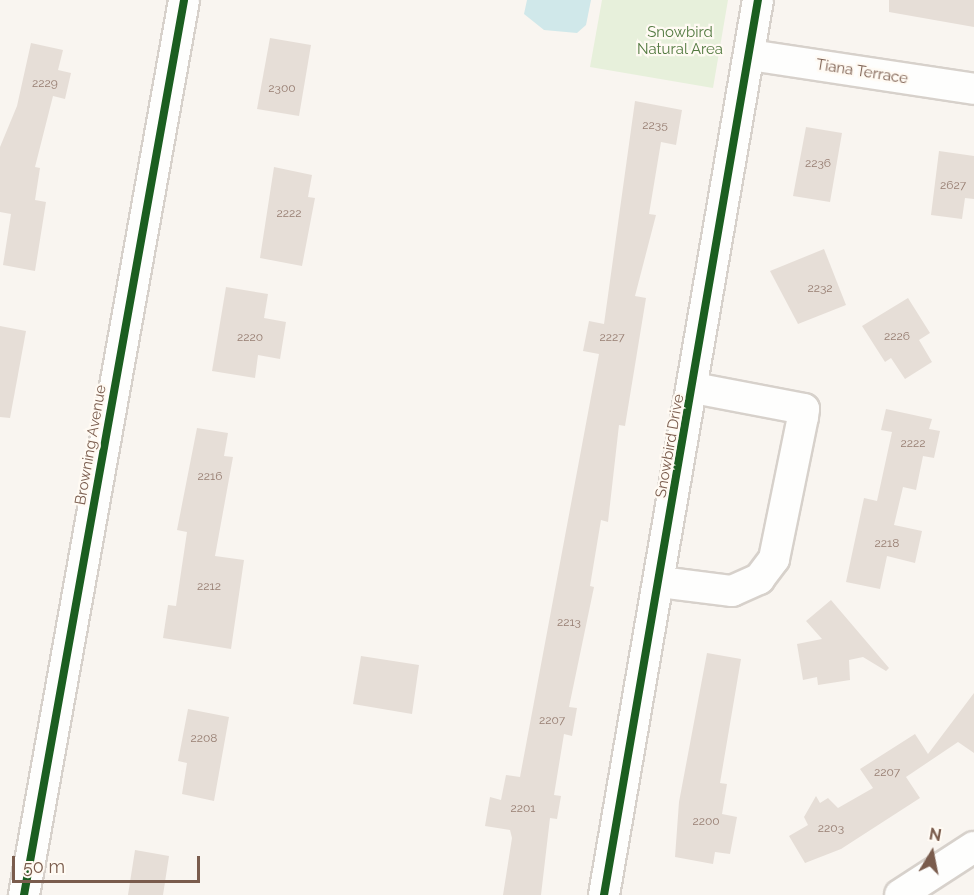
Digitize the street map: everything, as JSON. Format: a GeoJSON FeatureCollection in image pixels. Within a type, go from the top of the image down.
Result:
{"type":"FeatureCollection","features":[{"type":"Feature","properties":{"kind":"street","name":"Browning Avenue"},"geometry":{"type":"LineString","coordinates":[[24,895],[184,0]]}},
{"type":"Feature","properties":{"kind":"street","name":"Snowbird Drive"},"geometry":{"type":"LineString","coordinates":[[604,895],[694,388],[758,0]]}},
{"type":"Feature","properties":{"kind":"street","name":"Tiana Terrace"},"geometry":{"type":"LineString","coordinates":[[750,55],[974,89]]}},
{"type":"Feature","properties":{"kind":"street"},"geometry":{"type":"LineString","coordinates":[[660,582],[712,592],[732,591],[759,579],[774,559],[804,409],[694,388]]}},
{"type":"Feature","properties":{"kind":"street"},"geometry":{"type":"LineString","coordinates":[[900,895],[974,847]]}},
{"type":"Feature","properties":{"kind":"green space","name":"Snowbird Natural Area"},"geometry":{"type":"Polygon","coordinates":[[[602,0],[728,0],[713,88],[590,67],[602,0]]]}},
{"type":"Feature","properties":{"kind":"water"},"geometry":{"type":"Polygon","coordinates":[[[527,0],[591,0],[586,25],[577,33],[544,30],[524,14],[527,0]]]}},
{"type":"Feature","properties":{"kind":"building"},"geometry":{"type":"Polygon","coordinates":[[[889,0],[974,0],[974,27],[889,12],[889,0]]]}},
{"type":"Feature","properties":{"kind":"building"},"geometry":{"type":"Polygon","coordinates":[[[270,38],[311,45],[299,116],[257,109],[270,38]]]}},
{"type":"Feature","properties":{"kind":"building"},"geometry":{"type":"Polygon","coordinates":[[[31,43],[63,50],[58,70],[71,73],[65,99],[53,96],[35,167],[40,168],[35,200],[46,202],[35,271],[3,265],[11,214],[0,212],[0,147],[17,106],[31,43]]]}},
{"type":"Feature","properties":{"kind":"building"},"geometry":{"type":"Polygon","coordinates":[[[635,101],[682,110],[676,145],[661,142],[649,214],[656,215],[635,296],[646,298],[625,426],[619,425],[608,522],[601,520],[590,586],[594,587],[569,707],[577,708],[572,736],[564,734],[554,795],[561,796],[557,819],[550,818],[541,895],[503,895],[512,838],[510,830],[485,826],[490,797],[501,800],[506,775],[520,777],[599,354],[583,351],[589,321],[604,324],[635,101]]]}},
{"type":"Feature","properties":{"kind":"building"},"geometry":{"type":"Polygon","coordinates":[[[806,127],[842,133],[830,202],[793,196],[806,127]]]}},
{"type":"Feature","properties":{"kind":"building"},"geometry":{"type":"Polygon","coordinates":[[[939,151],[974,156],[974,199],[965,198],[962,219],[931,215],[939,151]]]}},
{"type":"Feature","properties":{"kind":"building"},"geometry":{"type":"Polygon","coordinates":[[[274,167],[312,175],[308,197],[315,198],[302,266],[260,258],[274,167]]]}},
{"type":"Feature","properties":{"kind":"building"},"geometry":{"type":"Polygon","coordinates":[[[824,249],[846,305],[798,324],[770,271],[824,249]]]}},
{"type":"Feature","properties":{"kind":"building"},"geometry":{"type":"Polygon","coordinates":[[[226,287],[268,294],[264,318],[286,322],[280,359],[258,355],[255,378],[212,371],[226,287]]]}},
{"type":"Feature","properties":{"kind":"building"},"geometry":{"type":"Polygon","coordinates":[[[908,298],[930,333],[919,340],[932,362],[905,379],[891,358],[885,362],[862,326],[908,298]]]}},
{"type":"Feature","properties":{"kind":"building"},"geometry":{"type":"Polygon","coordinates":[[[0,326],[26,331],[10,418],[0,417],[0,326]]]}},
{"type":"Feature","properties":{"kind":"building"},"geometry":{"type":"Polygon","coordinates":[[[886,409],[932,419],[929,429],[940,431],[934,458],[923,456],[916,490],[903,487],[894,525],[922,531],[915,563],[887,556],[880,589],[846,582],[864,498],[877,501],[892,432],[881,430],[886,409]]]}},
{"type":"Feature","properties":{"kind":"building"},"geometry":{"type":"Polygon","coordinates":[[[197,428],[228,433],[224,456],[233,457],[215,556],[244,560],[231,649],[163,638],[168,605],[176,606],[187,532],[177,530],[197,428]]]}},
{"type":"Feature","properties":{"kind":"building"},"geometry":{"type":"Polygon","coordinates":[[[831,600],[889,668],[886,671],[863,657],[849,660],[850,680],[818,685],[817,677],[803,680],[797,644],[822,639],[806,621],[831,600]]]}},
{"type":"Feature","properties":{"kind":"building"},"geometry":{"type":"Polygon","coordinates":[[[707,653],[741,659],[720,783],[727,784],[722,814],[737,817],[730,854],[715,852],[713,864],[675,857],[679,802],[707,653]]]}},
{"type":"Feature","properties":{"kind":"building"},"geometry":{"type":"Polygon","coordinates":[[[361,656],[419,665],[412,714],[353,704],[361,656]]]}},
{"type":"Feature","properties":{"kind":"building"},"geometry":{"type":"Polygon","coordinates":[[[974,693],[974,753],[958,742],[906,777],[920,798],[841,849],[805,863],[789,836],[808,825],[804,817],[816,796],[820,803],[828,798],[838,808],[873,788],[860,769],[915,734],[928,754],[974,693]]]}},
{"type":"Feature","properties":{"kind":"building"},"geometry":{"type":"Polygon","coordinates":[[[188,709],[229,717],[214,801],[182,794],[187,763],[178,761],[188,709]]]}},
{"type":"Feature","properties":{"kind":"building"},"geometry":{"type":"Polygon","coordinates":[[[135,850],[169,856],[163,895],[128,895],[135,850]]]}},
{"type":"Feature","properties":{"kind":"cycle path"},"geometry":{"type":"LineString","coordinates":[[24,895],[184,0]]}},
{"type":"Feature","properties":{"kind":"cycle path"},"geometry":{"type":"LineString","coordinates":[[604,895],[758,0]]}}]}
